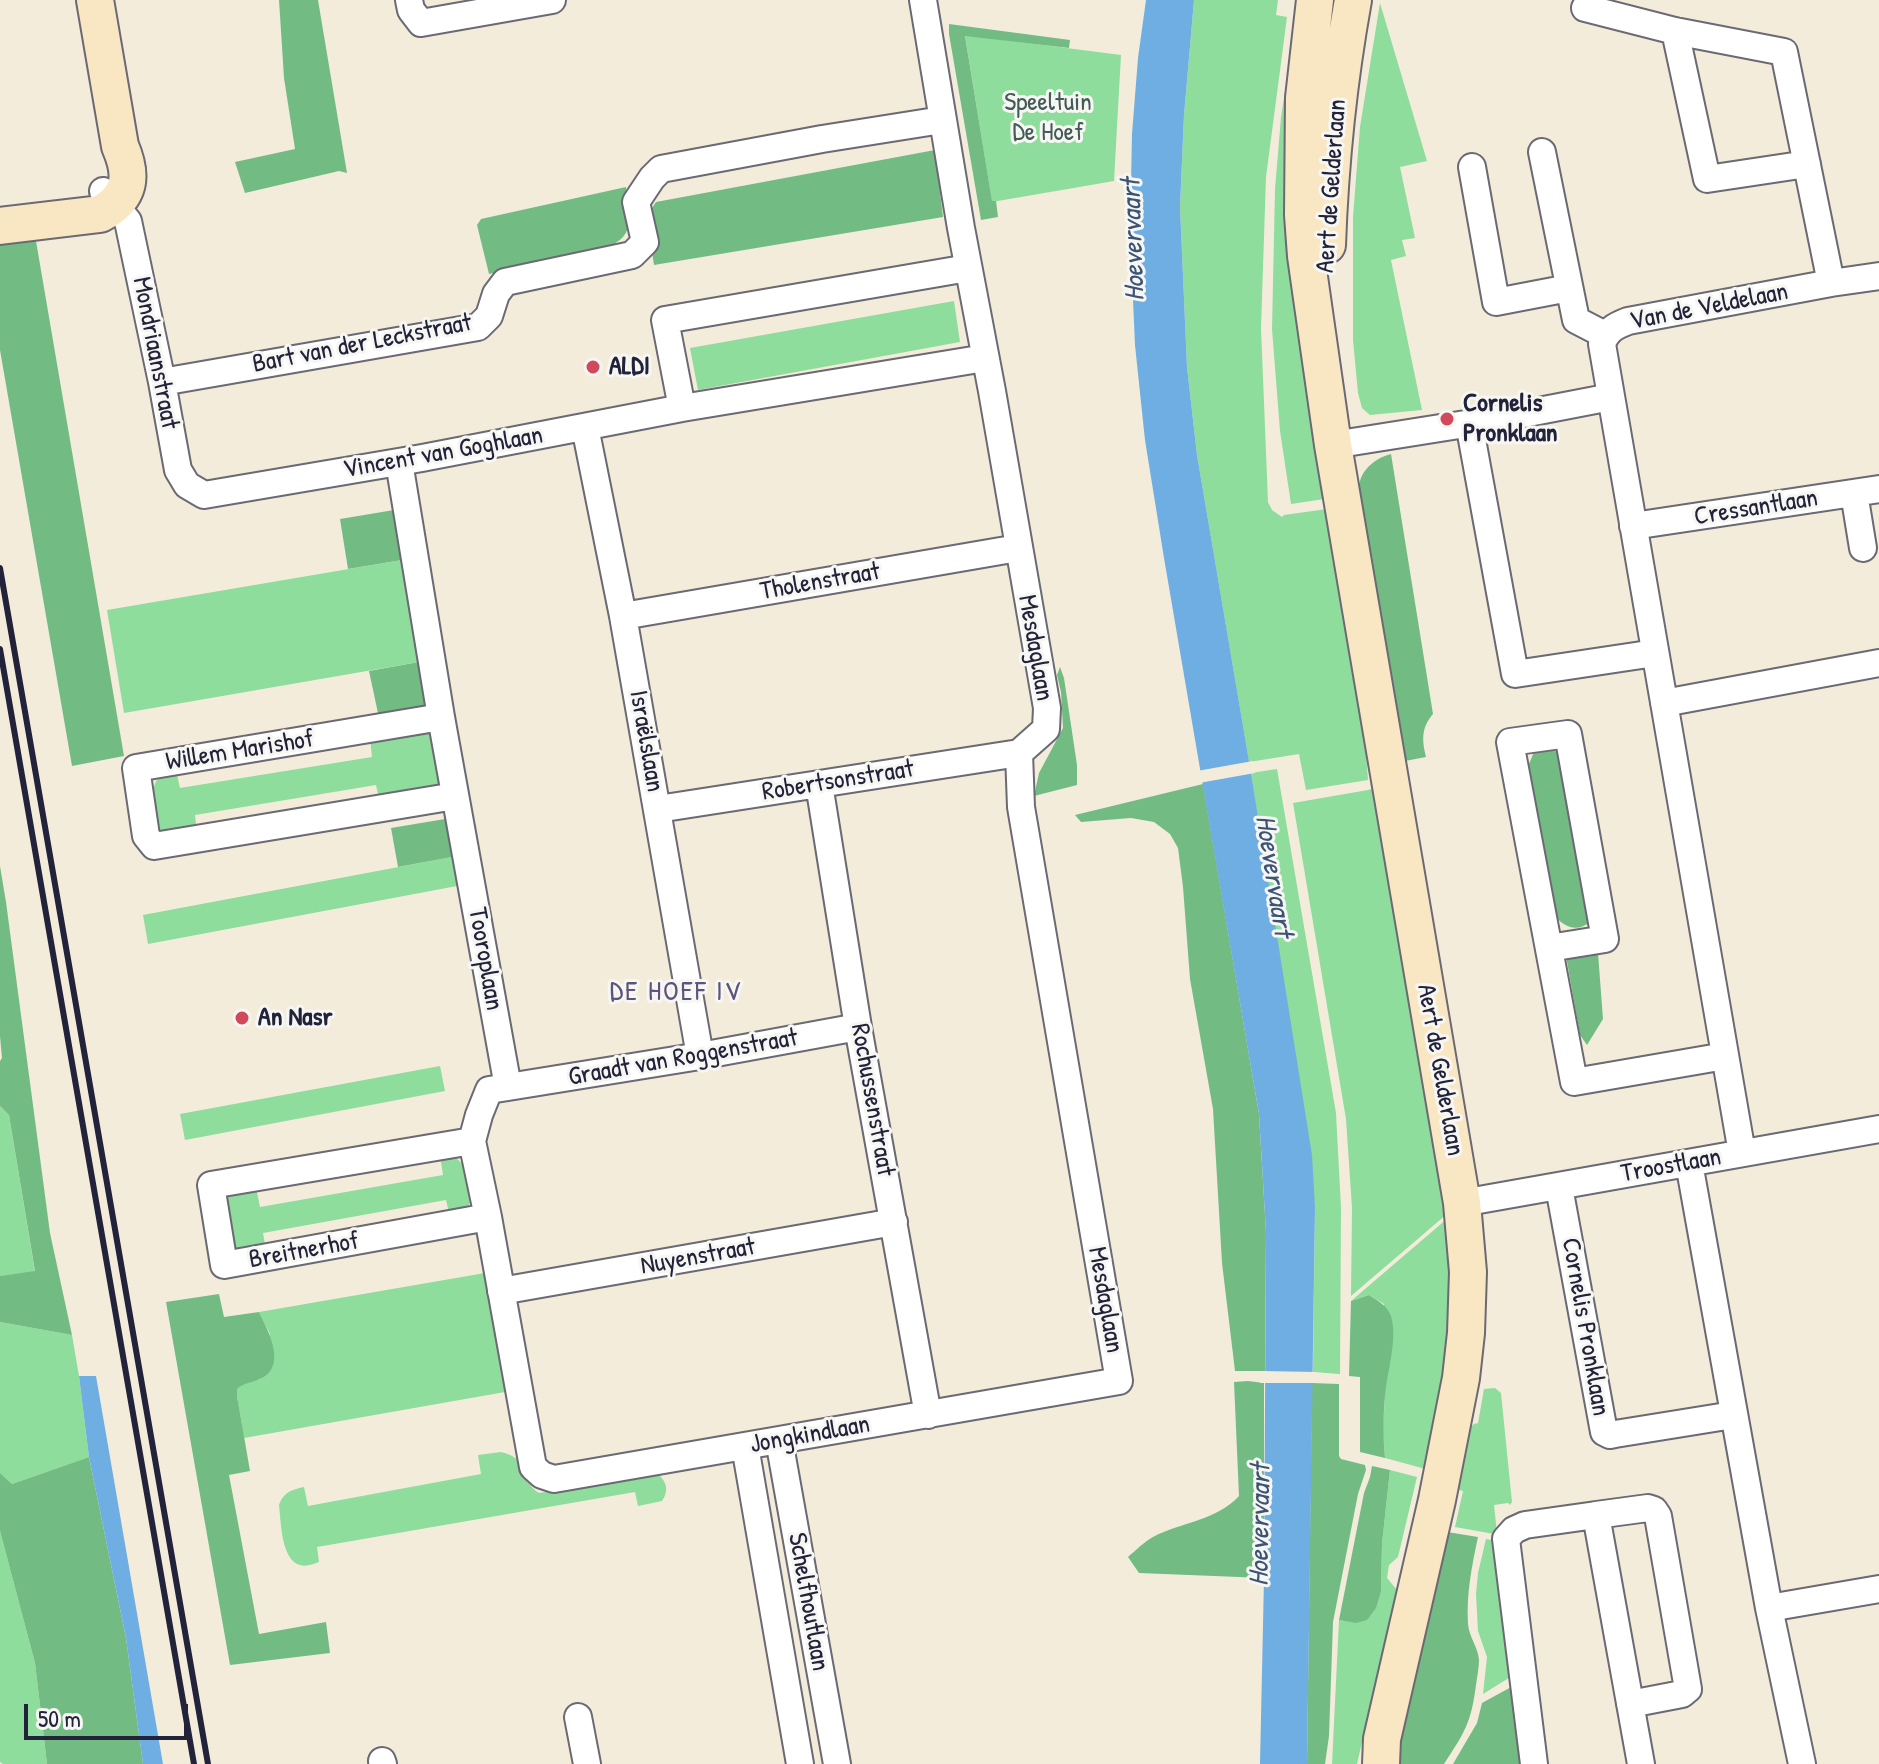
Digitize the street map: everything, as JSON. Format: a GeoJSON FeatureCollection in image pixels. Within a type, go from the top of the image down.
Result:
{"type":"FeatureCollection","features":[{"type":"Feature","properties":{"kind":"street"},"geometry":{"type":"LineString","coordinates":[[0,226],[123,196],[128,172],[120,146],[95,0]]}},
{"type":"Feature","properties":{"kind":"street"},"geometry":{"type":"LineString","coordinates":[[415,11],[552,0]]}},
{"type":"Feature","properties":{"kind":"street","name":"Mesdaglaan"},"geometry":{"type":"LineString","coordinates":[[923,0],[1047,708],[1046,729],[1019,753],[1021,807],[1119,1381]]}},
{"type":"Feature","properties":{"kind":"street","name":"Aert de Gelderlaan"},"geometry":{"type":"LineString","coordinates":[[1315,0],[1304,98],[1303,215],[1306,256],[1333,445],[1462,1203],[1468,1288],[1461,1378],[1440,1486],[1382,1739],[1381,1764]]}},
{"type":"Feature","properties":{"kind":"street","name":"Aert de Gelderlaan"},"geometry":{"type":"LineString","coordinates":[[1322,374],[1329,183],[1336,102],[1353,0]]}},
{"type":"Feature","properties":{"kind":"street"},"geometry":{"type":"LineString","coordinates":[[1585,8],[1675,31],[1784,52],[1831,283]]}},
{"type":"Feature","properties":{"kind":"street"},"geometry":{"type":"LineString","coordinates":[[1675,31],[1707,179],[1807,164]]}},
{"type":"Feature","properties":{"kind":"street","name":"Bart van der Leckstraat"},"geometry":{"type":"LineString","coordinates":[[162,382],[478,327],[489,316],[496,294],[505,282],[632,255],[645,242],[636,202],[661,169],[942,120]]}},
{"type":"Feature","properties":{"kind":"street"},"geometry":{"type":"LineString","coordinates":[[1542,152],[1576,320],[1605,335]]}},
{"type":"Feature","properties":{"kind":"street"},"geometry":{"type":"LineString","coordinates":[[1472,167],[1496,302],[1569,288]]}},
{"type":"Feature","properties":{"kind":"street"},"geometry":{"type":"LineString","coordinates":[[0,212],[103,202]]}},
{"type":"Feature","properties":{"kind":"street","name":"Mondriaanstraat"},"geometry":{"type":"LineString","coordinates":[[103,202],[128,221],[178,470],[187,485],[204,495]]}},
{"type":"Feature","properties":{"kind":"street"},"geometry":{"type":"LineString","coordinates":[[682,408],[665,320],[968,268]]}},
{"type":"Feature","properties":{"kind":"street","name":"Van de Veldelaan"},"geometry":{"type":"LineString","coordinates":[[1611,397],[1602,344],[1605,335],[1614,327],[1628,321],[1879,276]]}},
{"type":"Feature","properties":{"kind":"street","name":"Vincent van Goghlaan"},"geometry":{"type":"LineString","coordinates":[[204,495],[399,462],[682,408],[985,358]]}},
{"type":"Feature","properties":{"kind":"street"},"geometry":{"type":"LineString","coordinates":[[1333,445],[1611,397],[1742,1153]]}},
{"type":"Feature","properties":{"kind":"street"},"geometry":{"type":"LineString","coordinates":[[1469,423],[1515,674],[1655,653]]}},
{"type":"Feature","properties":{"kind":"street","name":"Israëlslaan"},"geometry":{"type":"LineString","coordinates":[[585,427],[623,616],[700,1056]]}},
{"type":"Feature","properties":{"kind":"street","name":"Tooroplaan"},"geometry":{"type":"LineString","coordinates":[[399,462],[441,717],[508,1087]]}},
{"type":"Feature","properties":{"kind":"street"},"geometry":{"type":"LineString","coordinates":[[1863,548],[1866,491]]}},
{"type":"Feature","properties":{"kind":"street","name":"Cressantlaan"},"geometry":{"type":"LineString","coordinates":[[1633,526],[1866,491]]}},
{"type":"Feature","properties":{"kind":"street","name":"Tholenstraat"},"geometry":{"type":"LineString","coordinates":[[623,616],[1018,548]]}},
{"type":"Feature","properties":{"kind":"street"},"geometry":{"type":"LineString","coordinates":[[1664,703],[1879,663]]}},
{"type":"Feature","properties":{"kind":"street","name":"Willem Marishof"},"geometry":{"type":"LineString","coordinates":[[441,717],[136,768],[146,836],[154,846],[455,796]]}},
{"type":"Feature","properties":{"kind":"street"},"geometry":{"type":"LineString","coordinates":[[1549,948],[1605,939],[1568,734],[1510,742],[1574,1082],[1725,1056]]}},
{"type":"Feature","properties":{"kind":"street","name":"Robertsonstraat"},"geometry":{"type":"LineString","coordinates":[[658,809],[1019,753]]}},
{"type":"Feature","properties":{"kind":"street","name":"Rochussenstraat"},"geometry":{"type":"LineString","coordinates":[[819,784],[858,1027],[928,1415]]}},
{"type":"Feature","properties":{"kind":"street","name":"Graadt van Roggenstraat"},"geometry":{"type":"LineString","coordinates":[[508,1087],[858,1027]]}},
{"type":"Feature","properties":{"kind":"street"},"geometry":{"type":"LineString","coordinates":[[501,1291],[472,1141],[489,1090],[508,1087]]}},
{"type":"Feature","properties":{"kind":"street","name":"Troostlaan"},"geometry":{"type":"LineString","coordinates":[[1462,1203],[1879,1129]]}},
{"type":"Feature","properties":{"kind":"street","name":"Breitnerhof"},"geometry":{"type":"LineString","coordinates":[[472,1141],[211,1185],[224,1265],[488,1217]]}},
{"type":"Feature","properties":{"kind":"street"},"geometry":{"type":"LineString","coordinates":[[1689,1163],[1769,1608],[1802,1764]]}},
{"type":"Feature","properties":{"kind":"street","name":"Cornelis Pronklaan"},"geometry":{"type":"LineString","coordinates":[[1559,1187],[1604,1432],[1610,1435],[1733,1415]]}},
{"type":"Feature","properties":{"kind":"street","name":"Nuyenstraat"},"geometry":{"type":"LineString","coordinates":[[501,1291],[894,1222]]}},
{"type":"Feature","properties":{"kind":"street","name":"Jongkindlaan"},"geometry":{"type":"LineString","coordinates":[[501,1291],[533,1467],[542,1475],[554,1479],[1119,1381]]}},
{"type":"Feature","properties":{"kind":"street","name":"Schelfhoutlaan"},"geometry":{"type":"LineString","coordinates":[[779,1440],[837,1764]]}},
{"type":"Feature","properties":{"kind":"street","name":"Schelfhoutlaan"},"geometry":{"type":"LineString","coordinates":[[745,1446],[800,1764]]}},
{"type":"Feature","properties":{"kind":"street"},"geometry":{"type":"LineString","coordinates":[[1534,1764],[1506,1539],[1514,1530],[1525,1525],[1648,1508],[1658,1516],[1688,1689],[1682,1694],[1630,1704]]}},
{"type":"Feature","properties":{"kind":"street"},"geometry":{"type":"LineString","coordinates":[[1596,1515],[1641,1764]]}},
{"type":"Feature","properties":{"kind":"street"},"geometry":{"type":"LineString","coordinates":[[1769,1608],[1879,1589]]}},
{"type":"Feature","properties":{"kind":"street"},"geometry":{"type":"LineString","coordinates":[[578,1717],[587,1764]]}},
{"type":"Feature","properties":{"kind":"green space"},"geometry":{"type":"Polygon","coordinates":[[[279,0],[318,0],[347,173],[339,171],[245,193],[235,162],[295,149],[284,78],[279,0]]]}},
{"type":"Feature","properties":{"kind":"green space"},"geometry":{"type":"Polygon","coordinates":[[[1194,0],[1278,0],[1276,15],[1287,17],[1266,177],[1261,328],[1268,502],[1272,510],[1282,517],[1327,509],[1364,724],[1368,780],[1306,790],[1299,754],[1249,762],[1197,455],[1187,367],[1180,207],[1194,0]]]}},
{"type":"Feature","properties":{"kind":"green space"},"geometry":{"type":"Polygon","coordinates":[[[1299,0],[1331,498],[1291,504],[1280,431],[1272,329],[1275,189],[1281,117],[1299,0]]]}},
{"type":"Feature","properties":{"kind":"green space"},"geometry":{"type":"Polygon","coordinates":[[[1380,3],[1427,161],[1400,167],[1415,238],[1402,240],[1406,256],[1391,260],[1422,410],[1370,415],[1362,408],[1358,393],[1353,340],[1353,217],[1360,127],[1380,3]]]}},
{"type":"Feature","properties":{"kind":"green space"},"geometry":{"type":"Polygon","coordinates":[[[949,24],[1070,40],[1069,48],[965,36],[992,201],[996,201],[998,217],[981,220],[949,24]]]}},
{"type":"Feature","properties":{"kind":"green space","name":"Speeltuin De Hoef"},"geometry":{"type":"Polygon","coordinates":[[[965,35],[1121,55],[1114,181],[992,202],[965,35]]]}},
{"type":"Feature","properties":{"kind":"green space"},"geometry":{"type":"Polygon","coordinates":[[[935,150],[943,217],[654,265],[649,224],[656,202],[935,150]]]}},
{"type":"Feature","properties":{"kind":"green space"},"geometry":{"type":"Polygon","coordinates":[[[626,187],[628,227],[620,240],[611,246],[489,274],[477,225],[481,219],[626,187]]]}},
{"type":"Feature","properties":{"kind":"green space"},"geometry":{"type":"Polygon","coordinates":[[[36,241],[124,756],[72,766],[0,350],[0,245],[36,241]]]}},
{"type":"Feature","properties":{"kind":"green space"},"geometry":{"type":"Polygon","coordinates":[[[954,301],[960,342],[698,390],[690,348],[954,301]]]}},
{"type":"Feature","properties":{"kind":"green space"},"geometry":{"type":"Polygon","coordinates":[[[1391,454],[1433,714],[1424,734],[1426,757],[1405,761],[1360,496],[1360,481],[1368,467],[1391,454]]]}},
{"type":"Feature","properties":{"kind":"green space"},"geometry":{"type":"Polygon","coordinates":[[[394,510],[402,560],[348,569],[340,519],[394,510]]]}},
{"type":"Feature","properties":{"kind":"green space"},"geometry":{"type":"Polygon","coordinates":[[[402,560],[419,662],[124,713],[107,610],[402,560]]]}},
{"type":"Feature","properties":{"kind":"green space"},"geometry":{"type":"Polygon","coordinates":[[[419,662],[427,710],[379,718],[369,671],[419,662]]]}},
{"type":"Feature","properties":{"kind":"green space"},"geometry":{"type":"Polygon","coordinates":[[[1060,667],[1077,765],[1077,785],[1034,796],[1039,773],[1063,728],[1057,675],[1060,667]]]}},
{"type":"Feature","properties":{"kind":"green space"},"geometry":{"type":"Polygon","coordinates":[[[438,727],[449,792],[380,803],[376,785],[195,815],[197,833],[163,833],[160,829],[153,792],[158,778],[165,773],[176,770],[180,788],[372,757],[370,738],[438,727]]]}},
{"type":"Feature","properties":{"kind":"green space"},"geometry":{"type":"Polygon","coordinates":[[[1545,748],[1564,757],[1590,922],[1576,928],[1563,924],[1556,917],[1528,777],[1534,752],[1545,748]]]}},
{"type":"Feature","properties":{"kind":"green space"},"geometry":{"type":"Polygon","coordinates":[[[1277,769],[1336,1113],[1341,1208],[1340,1374],[1313,1372],[1315,1207],[1251,773],[1277,769]]]}},
{"type":"Feature","properties":{"kind":"green space"},"geometry":{"type":"Polygon","coordinates":[[[1203,784],[1259,1114],[1266,1232],[1265,1371],[1235,1371],[1222,1263],[1213,1109],[1190,979],[1178,848],[1170,834],[1154,822],[1131,818],[1081,822],[1075,815],[1203,784]]]}},
{"type":"Feature","properties":{"kind":"green space"},"geometry":{"type":"Polygon","coordinates":[[[1380,786],[1454,1208],[1351,1296],[1352,1208],[1346,1119],[1293,803],[1380,786]]]}},
{"type":"Feature","properties":{"kind":"green space"},"geometry":{"type":"Polygon","coordinates":[[[445,819],[452,857],[398,867],[391,828],[445,819]]]}},
{"type":"Feature","properties":{"kind":"green space"},"geometry":{"type":"Polygon","coordinates":[[[452,857],[457,886],[148,944],[143,915],[452,857]]]}},
{"type":"Feature","properties":{"kind":"green space"},"geometry":{"type":"Polygon","coordinates":[[[0,866],[50,1233],[72,1335],[0,1322],[0,1276],[35,1271],[9,1115],[0,1106],[0,866]]]}},
{"type":"Feature","properties":{"kind":"green space"},"geometry":{"type":"Polygon","coordinates":[[[1598,953],[1603,1019],[1587,1045],[1580,1035],[1566,956],[1598,953]]]}},
{"type":"Feature","properties":{"kind":"green space"},"geometry":{"type":"Polygon","coordinates":[[[440,1066],[445,1091],[185,1140],[180,1114],[440,1066]]]}},
{"type":"Feature","properties":{"kind":"green space"},"geometry":{"type":"Polygon","coordinates":[[[0,1106],[9,1115],[35,1272],[0,1276],[0,1106]]]}},
{"type":"Feature","properties":{"kind":"green space"},"geometry":{"type":"Polygon","coordinates":[[[450,1153],[464,1166],[471,1180],[472,1196],[466,1214],[450,1217],[446,1200],[263,1233],[266,1250],[240,1252],[233,1249],[222,1202],[228,1195],[256,1187],[260,1207],[443,1175],[440,1155],[450,1153]]]}},
{"type":"Feature","properties":{"kind":"green space"},"geometry":{"type":"Polygon","coordinates":[[[1455,1212],[1457,1243],[1433,1471],[1385,1458],[1384,1304],[1369,1295],[1351,1301],[1455,1212]]]}},
{"type":"Feature","properties":{"kind":"green space"},"geometry":{"type":"Polygon","coordinates":[[[485,1273],[505,1392],[244,1438],[237,1389],[244,1383],[261,1379],[270,1334],[259,1312],[485,1273]]]}},
{"type":"Feature","properties":{"kind":"green space"},"geometry":{"type":"Polygon","coordinates":[[[219,1294],[224,1317],[259,1312],[273,1348],[273,1366],[268,1373],[237,1389],[250,1471],[229,1475],[259,1634],[326,1622],[330,1653],[230,1665],[166,1302],[219,1294]]]}},
{"type":"Feature","properties":{"kind":"green space"},"geometry":{"type":"Polygon","coordinates":[[[1369,1295],[1387,1309],[1393,1325],[1384,1412],[1385,1458],[1360,1452],[1360,1377],[1349,1376],[1351,1301],[1369,1295]]]}},
{"type":"Feature","properties":{"kind":"green space"},"geometry":{"type":"Polygon","coordinates":[[[0,1322],[72,1335],[89,1457],[12,1484],[0,1473],[0,1322]]]}},
{"type":"Feature","properties":{"kind":"green space"},"geometry":{"type":"Polygon","coordinates":[[[1234,1382],[1264,1383],[1264,1578],[1139,1573],[1128,1557],[1143,1544],[1164,1532],[1220,1511],[1239,1496],[1234,1382]]]}},
{"type":"Feature","properties":{"kind":"green space"},"geometry":{"type":"Polygon","coordinates":[[[1312,1383],[1339,1384],[1339,1456],[1365,1465],[1366,1470],[1358,1494],[1333,1622],[1329,1736],[1325,1764],[1307,1764],[1312,1383]]]}},
{"type":"Feature","properties":{"kind":"green space"},"geometry":{"type":"Polygon","coordinates":[[[1495,1388],[1501,1393],[1512,1502],[1510,1505],[1494,1505],[1497,1533],[1494,1534],[1455,1527],[1463,1491],[1452,1488],[1465,1432],[1478,1423],[1484,1389],[1495,1388]]]}},
{"type":"Feature","properties":{"kind":"green space"},"geometry":{"type":"Polygon","coordinates":[[[501,1452],[511,1455],[522,1465],[529,1483],[539,1493],[658,1474],[665,1483],[666,1494],[662,1501],[638,1506],[635,1492],[317,1547],[319,1562],[307,1565],[294,1562],[289,1556],[283,1539],[279,1505],[283,1497],[292,1491],[304,1487],[308,1506],[481,1474],[478,1455],[501,1452]]]}},
{"type":"Feature","properties":{"kind":"green space"},"geometry":{"type":"Polygon","coordinates":[[[89,1457],[126,1638],[143,1764],[47,1764],[35,1663],[0,1531],[0,1473],[12,1484],[89,1457]]]}},
{"type":"Feature","properties":{"kind":"green space"},"geometry":{"type":"Polygon","coordinates":[[[1372,1466],[1390,1470],[1382,1544],[1381,1591],[1376,1608],[1367,1620],[1356,1623],[1339,1620],[1372,1466]]]}},
{"type":"Feature","properties":{"kind":"green space"},"geometry":{"type":"Polygon","coordinates":[[[1390,1470],[1417,1477],[1398,1557],[1389,1565],[1387,1578],[1397,1590],[1357,1764],[1332,1764],[1339,1620],[1356,1622],[1381,1591],[1382,1544],[1390,1470]]]}},
{"type":"Feature","properties":{"kind":"green space"},"geometry":{"type":"Polygon","coordinates":[[[0,1531],[35,1663],[47,1764],[0,1762],[0,1531]]]}},
{"type":"Feature","properties":{"kind":"green space"},"geometry":{"type":"Polygon","coordinates":[[[1441,1531],[1478,1537],[1468,1602],[1469,1629],[1479,1660],[1474,1698],[1466,1727],[1444,1764],[1400,1764],[1397,1726],[1441,1531]]]}},
{"type":"Feature","properties":{"kind":"green space"},"geometry":{"type":"Polygon","coordinates":[[[1486,1539],[1497,1541],[1512,1676],[1483,1694],[1487,1657],[1478,1631],[1476,1594],[1486,1539]]]}},
{"type":"Feature","properties":{"kind":"green space"},"geometry":{"type":"Polygon","coordinates":[[[1513,1686],[1522,1764],[1453,1764],[1477,1723],[1482,1703],[1513,1686]]]}},
{"type":"Feature","properties":{"kind":"water","name":"Hoevervaart"},"geometry":{"type":"Polygon","coordinates":[[[1146,0],[1194,0],[1180,207],[1187,367],[1197,455],[1312,1155],[1315,1207],[1307,1764],[1260,1764],[1266,1232],[1259,1114],[1164,558],[1145,440],[1135,345],[1130,231],[1132,134],[1146,0]]]}},
{"type":"Feature","properties":{"kind":"water"},"geometry":{"type":"Polygon","coordinates":[[[79,1376],[96,1376],[163,1764],[143,1764],[126,1638],[89,1457],[79,1376]]]}},
{"type":"Feature","properties":{"kind":"pier"},"geometry":{"type":"Polygon","coordinates":[[[1253,761],[1255,773],[1199,783],[1197,771],[1253,761]]]}},
{"type":"Feature","properties":{"kind":"pier"},"geometry":{"type":"Polygon","coordinates":[[[1261,1371],[1317,1372],[1316,1383],[1260,1383],[1261,1371]]]}},
{"type":"Feature","properties":{"kind":"railway"},"geometry":{"type":"LineString","coordinates":[[0,568],[208,1764]]}},
{"type":"Feature","properties":{"kind":"railway"},"geometry":{"type":"LineString","coordinates":[[0,649],[194,1764]]}},
{"type":"Feature","properties":{"kind":"place","name":"ALDI"},"geometry":{"type":"Point","coordinates":[593,367]}},
{"type":"Feature","properties":{"kind":"place","name":"Cornelis Pronklaan"},"geometry":{"type":"Point","coordinates":[1447,419]}},
{"type":"Feature","properties":{"kind":"place","name":"An Nasr"},"geometry":{"type":"Point","coordinates":[242,1018]}},
{"type":"Feature","properties":{"kind":"district","name":"DE HOEF IV"},"geometry":{"type":"Point","coordinates":[676,993]}}]}
